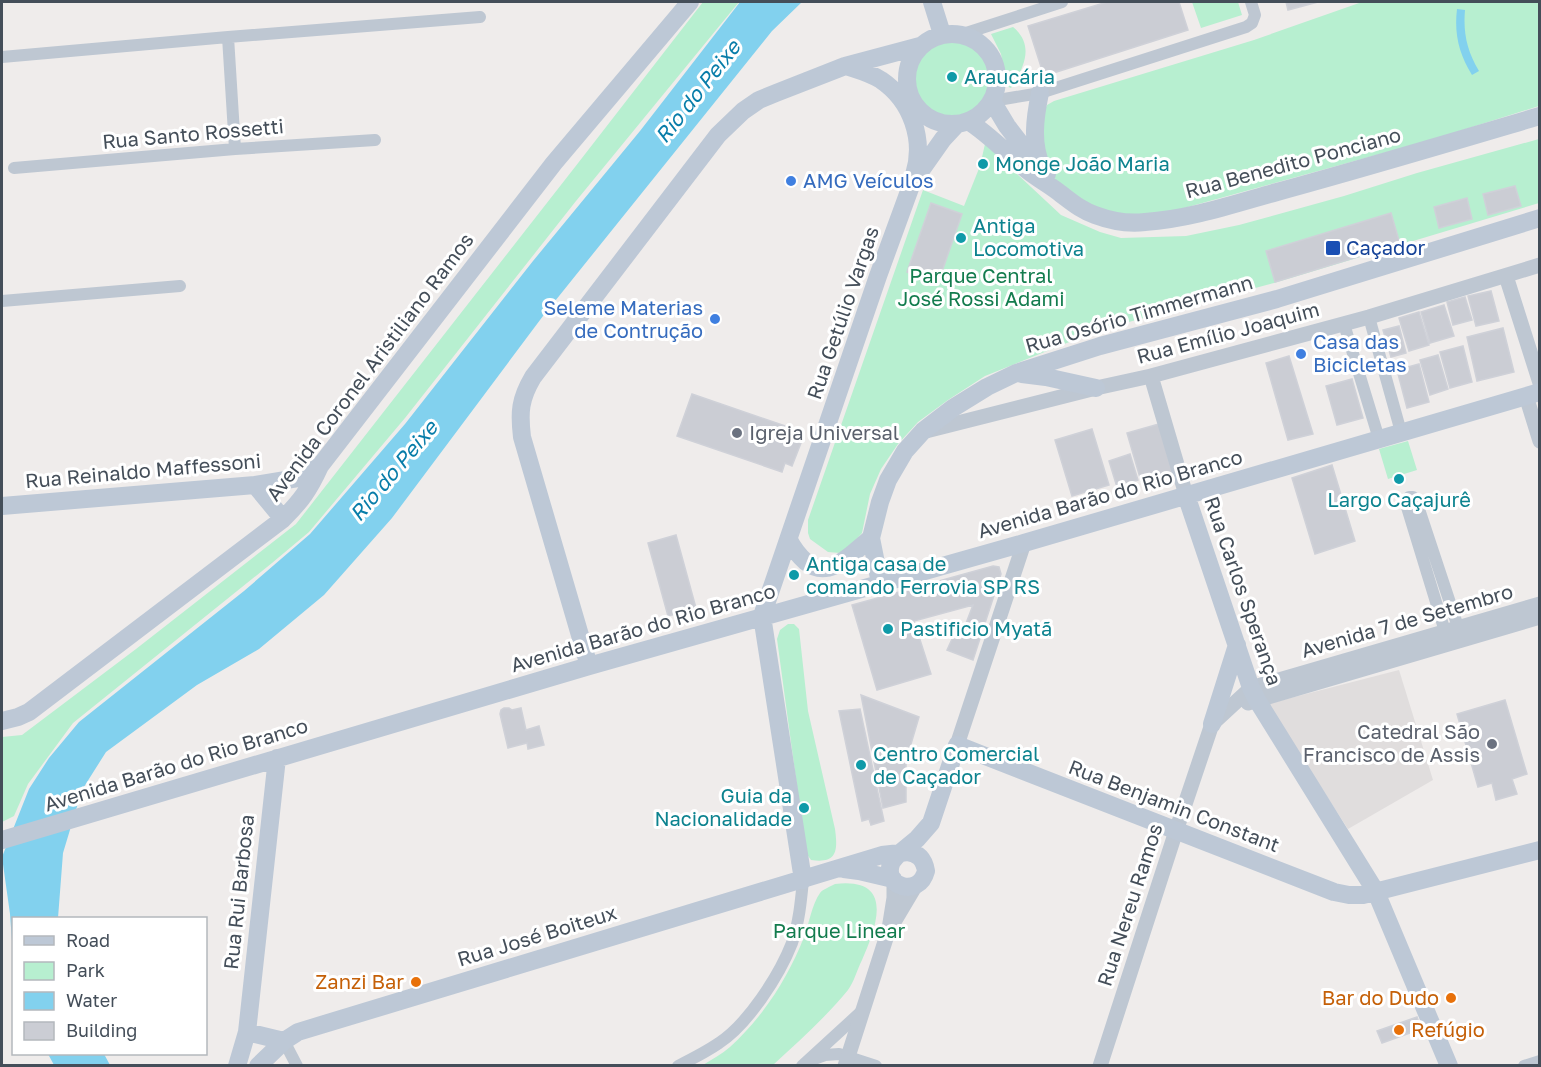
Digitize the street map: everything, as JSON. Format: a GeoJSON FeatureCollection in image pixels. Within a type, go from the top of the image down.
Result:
{"type":"FeatureCollection","features":[{"type":"Feature","properties":{"kind":"main road","name":"Avenida Coronel Aristiliano Ramos"},"geometry":{"type":"LineString","coordinates":[[2,721],[29,712],[283,519],[297,505],[310,488],[320,466],[554,163],[690,2]]}},
{"type":"Feature","properties":{"kind":"main road"},"geometry":{"type":"LineString","coordinates":[[932,2],[942,34]]}},
{"type":"Feature","properties":{"kind":"main road"},"geometry":{"type":"LineString","coordinates":[[942,34],[963,34],[984,46],[991,55],[998,78],[996,90],[986,110],[977,117],[962,123],[933,120],[922,113],[908,92],[906,80],[912,56],[930,39],[942,34]]}},
{"type":"Feature","properties":{"kind":"main road"},"geometry":{"type":"LineString","coordinates":[[589,666],[522,437],[521,403],[532,377],[718,135],[730,123],[759,100],[845,66],[920,46]]}},
{"type":"Feature","properties":{"kind":"main road"},"geometry":{"type":"LineString","coordinates":[[845,66],[864,71],[881,80],[896,92],[907,108],[915,126],[918,145],[918,164],[912,183]]}},
{"type":"Feature","properties":{"kind":"main road"},"geometry":{"type":"LineString","coordinates":[[1040,93],[1035,130],[1036,147],[1043,169]]}},
{"type":"Feature","properties":{"kind":"main road","name":"Rua Benedito Ponciano"},"geometry":{"type":"LineString","coordinates":[[992,101],[1007,126],[1060,193]]}},
{"type":"Feature","properties":{"kind":"main road","name":"Rua Benedito Ponciano"},"geometry":{"type":"LineString","coordinates":[[962,123],[980,129],[1030,173],[1060,193],[1073,205],[1108,219],[1134,223],[1169,220],[1220,208],[1390,161],[1539,116]]}},
{"type":"Feature","properties":{"kind":"main road","name":"Rua Getúlio Vargas"},"geometry":{"type":"LineString","coordinates":[[803,880],[762,616],[912,183],[943,139],[962,123]]}},
{"type":"Feature","properties":{"kind":"main road","name":"Rua Osório Timmermann"},"geometry":{"type":"LineString","coordinates":[[880,583],[871,538],[888,480],[904,451],[923,431],[953,408],[987,387],[1016,373],[1100,346],[1277,299],[1539,218]]}},
{"type":"Feature","properties":{"kind":"main road"},"geometry":{"type":"LineString","coordinates":[[1016,373],[1096,388]]}},
{"type":"Feature","properties":{"kind":"main road","name":"Avenida Barão do Rio Branco"},"geometry":{"type":"LineString","coordinates":[[2,840],[589,666],[1024,543],[1379,439],[1535,390]]}},
{"type":"Feature","properties":{"kind":"main road","name":"Rua Reinaldo Maffessoni"},"geometry":{"type":"LineString","coordinates":[[2,506],[255,485],[298,478],[320,466]]}},
{"type":"Feature","properties":{"kind":"main road"},"geometry":{"type":"LineString","coordinates":[[255,485],[283,519]]}},
{"type":"Feature","properties":{"kind":"main road","name":"Rua Carlos Sperança"},"geometry":{"type":"LineString","coordinates":[[1186,495],[1254,694],[1376,892],[1449,1065]]}},
{"type":"Feature","properties":{"kind":"main road"},"geometry":{"type":"LineString","coordinates":[[789,540],[794,551],[801,558],[821,569],[839,564],[871,538]]}},
{"type":"Feature","properties":{"kind":"main road"},"geometry":{"type":"LineString","coordinates":[[1212,724],[1237,645]]}},
{"type":"Feature","properties":{"kind":"main road"},"geometry":{"type":"LineString","coordinates":[[900,853],[913,853],[925,865],[924,877],[916,885],[906,887],[893,880],[890,874],[891,864],[900,853],[931,823],[957,745]]}},
{"type":"Feature","properties":{"kind":"main road","name":"Rua Benjamin Constant"},"geometry":{"type":"LineString","coordinates":[[957,745],[1334,892],[1349,895],[1376,892],[1539,850]]}},
{"type":"Feature","properties":{"kind":"main road","name":"Rua Rui Barbosa"},"geometry":{"type":"LineString","coordinates":[[237,1065],[247,1032],[277,758]]}},
{"type":"Feature","properties":{"kind":"main road","name":"Rua José Boiteux"},"geometry":{"type":"LineString","coordinates":[[258,1065],[297,1032],[882,855],[900,853]]}},
{"type":"Feature","properties":{"kind":"main road","name":"Rua José Boiteux"},"geometry":{"type":"LineString","coordinates":[[839,868],[893,880]]}},
{"type":"Feature","properties":{"kind":"main road"},"geometry":{"type":"LineString","coordinates":[[247,1032],[284,1041]]}},
{"type":"Feature","properties":{"kind":"street"},"geometry":{"type":"LineString","coordinates":[[963,34],[1062,2]]}},
{"type":"Feature","properties":{"kind":"street"},"geometry":{"type":"LineString","coordinates":[[992,101],[1040,93],[1246,27],[1252,23],[1255,15],[1251,2]]}},
{"type":"Feature","properties":{"kind":"street"},"geometry":{"type":"LineString","coordinates":[[2,57],[480,17]]}},
{"type":"Feature","properties":{"kind":"street"},"geometry":{"type":"LineString","coordinates":[[228,37],[235,149]]}},
{"type":"Feature","properties":{"kind":"street","name":"Rua Santo Rossetti"},"geometry":{"type":"LineString","coordinates":[[14,168],[235,149],[375,140]]}},
{"type":"Feature","properties":{"kind":"street","name":"Rua Emílio Joaquim"},"geometry":{"type":"LineString","coordinates":[[923,431],[1151,376],[1344,324],[1539,265]]}},
{"type":"Feature","properties":{"kind":"street"},"geometry":{"type":"LineString","coordinates":[[1506,276],[1535,390],[1539,441]]}},
{"type":"Feature","properties":{"kind":"street"},"geometry":{"type":"LineString","coordinates":[[2,301],[180,286]]}},
{"type":"Feature","properties":{"kind":"street"},"geometry":{"type":"LineString","coordinates":[[1369,317],[1401,432]]}},
{"type":"Feature","properties":{"kind":"street"},"geometry":{"type":"LineString","coordinates":[[1344,324],[1379,439]]}},
{"type":"Feature","properties":{"kind":"street","name":"Rua Carlos Sperança"},"geometry":{"type":"LineString","coordinates":[[1151,376],[1186,495]]}},
{"type":"Feature","properties":{"kind":"street"},"geometry":{"type":"LineString","coordinates":[[1409,497],[1416,500],[1454,636],[1406,504],[1409,497]]}},
{"type":"Feature","properties":{"kind":"street"},"geometry":{"type":"LineString","coordinates":[[957,745],[1024,543]]}},
{"type":"Feature","properties":{"kind":"street","name":"Avenida 7 de Setembro"},"geometry":{"type":"LineString","coordinates":[[1454,636],[1539,604]]}},
{"type":"Feature","properties":{"kind":"street","name":"Avenida 7 de Setembro"},"geometry":{"type":"LineString","coordinates":[[1254,694],[1454,636],[1539,617]]}},
{"type":"Feature","properties":{"kind":"street","name":"Rua Nereu Ramos"},"geometry":{"type":"LineString","coordinates":[[1100,1065],[1212,724],[1254,694]]}},
{"type":"Feature","properties":{"kind":"street"},"geometry":{"type":"LineString","coordinates":[[678,1065],[721,1042],[746,1018],[763,996],[792,942],[801,909],[803,880]]}},
{"type":"Feature","properties":{"kind":"street"},"geometry":{"type":"LineString","coordinates":[[847,1061],[889,929],[894,898],[893,880]]}},
{"type":"Feature","properties":{"kind":"street"},"geometry":{"type":"LineString","coordinates":[[889,929],[916,885]]}},
{"type":"Feature","properties":{"kind":"street"},"geometry":{"type":"LineString","coordinates":[[804,1063],[862,1011]]}},
{"type":"Feature","properties":{"kind":"street"},"geometry":{"type":"LineString","coordinates":[[284,1041],[297,1065]]}},
{"type":"Feature","properties":{"kind":"street"},"geometry":{"type":"LineString","coordinates":[[804,1063],[825,1055],[839,1054],[847,1061],[876,1065]]}},
{"type":"Feature","properties":{"kind":"street"},"geometry":{"type":"LineString","coordinates":[[1524,1065],[1539,1061]]}},
{"type":"Feature","properties":{"kind":"shaded area"},"geometry":{"type":"Polygon","coordinates":[[[1399,670],[1433,780],[1348,829],[1267,704],[1399,670]]]}},
{"type":"Feature","properties":{"kind":"green space"},"geometry":{"type":"Polygon","coordinates":[[[703,2],[739,2],[576,201],[405,418],[309,532],[73,723],[28,784],[14,816],[2,822],[2,737],[22,735],[296,524],[703,2]]]}},
{"type":"Feature","properties":{"kind":"green space"},"geometry":{"type":"Polygon","coordinates":[[[1192,2],[1238,2],[1242,15],[1201,28],[1192,2]]]}},
{"type":"Feature","properties":{"kind":"green space"},"geometry":{"type":"Polygon","coordinates":[[[1362,2],[1539,2],[1539,106],[1431,140],[1177,210],[1118,217],[1087,206],[1051,176],[1040,136],[1043,114],[1047,105],[1054,101],[1254,40],[1362,2]]]}},
{"type":"Feature","properties":{"kind":"green space"},"geometry":{"type":"Polygon","coordinates":[[[1013,27],[1024,41],[1025,57],[1020,73],[1011,88],[1006,86],[1001,54],[991,34],[1013,27]]]}},
{"type":"Feature","properties":{"kind":"green space"},"geometry":{"type":"Polygon","coordinates":[[[952,42],[966,45],[978,53],[986,65],[989,79],[986,93],[978,105],[966,113],[952,116],[938,113],[926,105],[918,93],[915,79],[918,65],[926,53],[938,45],[952,42]]]}},
{"type":"Feature","properties":{"kind":"green space","name":"Parque Central José Rossi Adami"},"geometry":{"type":"Polygon","coordinates":[[[1539,139],[1539,203],[1274,283],[1099,330],[985,376],[918,422],[898,444],[881,469],[870,494],[862,533],[853,543],[840,553],[828,552],[810,539],[808,520],[923,190],[964,206],[980,166],[985,144],[1061,215],[1100,232],[1121,238],[1186,236],[1239,225],[1539,139]]]}},
{"type":"Feature","properties":{"kind":"green space"},"geometry":{"type":"Polygon","coordinates":[[[1408,441],[1417,470],[1388,479],[1379,449],[1408,441]]]}},
{"type":"Feature","properties":{"kind":"green space","name":"Parque Linear"},"geometry":{"type":"Polygon","coordinates":[[[788,624],[794,624],[799,629],[808,711],[835,829],[836,850],[831,858],[820,861],[811,860],[806,853],[777,639],[780,630],[788,624]]]}},
{"type":"Feature","properties":{"kind":"green space","name":"Parque Linear"},"geometry":{"type":"Polygon","coordinates":[[[835,884],[854,884],[867,888],[874,896],[877,907],[873,933],[848,990],[822,1019],[773,1065],[703,1065],[730,1047],[764,1010],[798,952],[817,898],[823,890],[835,884]]]}},
{"type":"Feature","properties":{"kind":"water","name":"Rio do Peixe"},"geometry":{"type":"Polygon","coordinates":[[[740,2],[802,2],[772,31],[543,316],[392,518],[324,595],[259,649],[197,685],[106,752],[82,790],[63,853],[58,917],[12,917],[12,941],[2,857],[29,789],[49,758],[79,722],[244,591],[310,534],[405,424],[533,261],[640,131],[740,2]]]}},
{"type":"Feature","properties":{"kind":"water"},"geometry":{"type":"Polygon","coordinates":[[[1457,9],[1465,10],[1467,42],[1479,71],[1472,75],[1458,44],[1457,9]]]}},
{"type":"Feature","properties":{"kind":"water"},"geometry":{"type":"Polygon","coordinates":[[[49,1055],[105,1055],[110,1065],[54,1065],[49,1055]]]}},
{"type":"Feature","properties":{"kind":"building"},"geometry":{"type":"Polygon","coordinates":[[[1107,2],[1179,2],[1188,30],[1044,76],[1028,26],[1107,2]]]}},
{"type":"Feature","properties":{"kind":"building"},"geometry":{"type":"Polygon","coordinates":[[[1286,2],[1318,2],[1288,10],[1286,2]]]}},
{"type":"Feature","properties":{"kind":"building"},"geometry":{"type":"Polygon","coordinates":[[[1515,186],[1521,206],[1488,215],[1483,194],[1515,186]]]}},
{"type":"Feature","properties":{"kind":"building"},"geometry":{"type":"Polygon","coordinates":[[[1467,198],[1472,219],[1439,228],[1434,207],[1467,198]]]}},
{"type":"Feature","properties":{"kind":"building"},"geometry":{"type":"Polygon","coordinates":[[[931,203],[962,214],[938,283],[907,272],[931,203]]]}},
{"type":"Feature","properties":{"kind":"building","name":"Caçador"},"geometry":{"type":"Polygon","coordinates":[[[1391,213],[1400,244],[1275,282],[1266,251],[1391,213]]]}},
{"type":"Feature","properties":{"kind":"building"},"geometry":{"type":"Polygon","coordinates":[[[1491,291],[1499,321],[1476,326],[1468,296],[1491,291]]]}},
{"type":"Feature","properties":{"kind":"building"},"geometry":{"type":"Polygon","coordinates":[[[1465,297],[1472,320],[1453,325],[1447,302],[1465,297]]]}},
{"type":"Feature","properties":{"kind":"building"},"geometry":{"type":"Polygon","coordinates":[[[1444,305],[1454,336],[1430,343],[1421,312],[1444,305]]]}},
{"type":"Feature","properties":{"kind":"building"},"geometry":{"type":"Polygon","coordinates":[[[1419,312],[1429,345],[1409,351],[1399,318],[1419,312]]]}},
{"type":"Feature","properties":{"kind":"building"},"geometry":{"type":"Polygon","coordinates":[[[1399,326],[1406,353],[1391,357],[1383,330],[1399,326]]]}},
{"type":"Feature","properties":{"kind":"building"},"geometry":{"type":"Polygon","coordinates":[[[1503,328],[1514,372],[1477,381],[1467,337],[1503,328]]]}},
{"type":"Feature","properties":{"kind":"building"},"geometry":{"type":"Polygon","coordinates":[[[1463,346],[1472,382],[1450,388],[1440,352],[1463,346]]]}},
{"type":"Feature","properties":{"kind":"building"},"geometry":{"type":"Polygon","coordinates":[[[1438,355],[1448,389],[1430,395],[1420,360],[1438,355]]]}},
{"type":"Feature","properties":{"kind":"building"},"geometry":{"type":"Polygon","coordinates":[[[1289,356],[1313,434],[1288,440],[1266,363],[1289,356]]]}},
{"type":"Feature","properties":{"kind":"building"},"geometry":{"type":"Polygon","coordinates":[[[1419,364],[1429,402],[1407,408],[1397,370],[1419,364]]]}},
{"type":"Feature","properties":{"kind":"building"},"geometry":{"type":"Polygon","coordinates":[[[1352,379],[1363,418],[1337,425],[1326,386],[1352,379]]]}},
{"type":"Feature","properties":{"kind":"building","name":"Igreja Universal"},"geometry":{"type":"Polygon","coordinates":[[[692,394],[797,430],[793,440],[801,443],[792,466],[785,463],[782,472],[677,436],[692,394]]]}},
{"type":"Feature","properties":{"kind":"building"},"geometry":{"type":"Polygon","coordinates":[[[1159,424],[1172,472],[1141,481],[1127,433],[1159,424]]]}},
{"type":"Feature","properties":{"kind":"building"},"geometry":{"type":"Polygon","coordinates":[[[1092,429],[1109,485],[1072,496],[1055,440],[1092,429]]]}},
{"type":"Feature","properties":{"kind":"building"},"geometry":{"type":"Polygon","coordinates":[[[1130,454],[1138,480],[1117,487],[1109,461],[1130,454]]]}},
{"type":"Feature","properties":{"kind":"building"},"geometry":{"type":"Polygon","coordinates":[[[1332,465],[1355,541],[1315,554],[1292,478],[1332,465]]]}},
{"type":"Feature","properties":{"kind":"building"},"geometry":{"type":"Polygon","coordinates":[[[676,535],[696,608],[668,616],[648,543],[676,535]]]}},
{"type":"Feature","properties":{"kind":"building","name":"Pastificio Myatã"},"geometry":{"type":"Polygon","coordinates":[[[993,566],[999,567],[1001,574],[973,660],[947,650],[953,637],[960,639],[973,605],[914,621],[931,674],[877,690],[852,605],[993,566]]]}},
{"type":"Feature","properties":{"kind":"building"},"geometry":{"type":"Polygon","coordinates":[[[861,695],[919,717],[906,761],[906,802],[883,808],[861,695]]]}},
{"type":"Feature","properties":{"kind":"building","name":"Catedral São Francisco de Assis"},"geometry":{"type":"Polygon","coordinates":[[[1505,700],[1527,774],[1512,779],[1517,794],[1496,800],[1492,783],[1478,787],[1457,714],[1505,700]]]}},
{"type":"Feature","properties":{"kind":"building"},"geometry":{"type":"Polygon","coordinates":[[[504,708],[512,710],[521,708],[526,730],[539,726],[544,745],[528,749],[527,743],[508,748],[500,714],[504,708]]]}},
{"type":"Feature","properties":{"kind":"building","name":"Centro Comercial de Caçador"},"geometry":{"type":"Polygon","coordinates":[[[860,709],[884,821],[871,825],[869,819],[862,821],[839,711],[860,709]]]}},
{"type":"Feature","properties":{"kind":"building","name":"Refúgio"},"geometry":{"type":"Polygon","coordinates":[[[1417,1017],[1421,1029],[1382,1043],[1377,1031],[1417,1017]]]}},
{"type":"Feature","properties":{"kind":"place","name":"Araucária"},"geometry":{"type":"Point","coordinates":[952,77]}},
{"type":"Feature","properties":{"kind":"place","name":"Monge João Maria"},"geometry":{"type":"Point","coordinates":[983,164]}},
{"type":"Feature","properties":{"kind":"place","name":"AMG Veículos"},"geometry":{"type":"Point","coordinates":[791,181]}},
{"type":"Feature","properties":{"kind":"place","name":"Antiga Locomotiva"},"geometry":{"type":"Point","coordinates":[961,238]}},
{"type":"Feature","properties":{"kind":"place","name":"Caçador"},"geometry":{"type":"Point","coordinates":[1333,248]}},
{"type":"Feature","properties":{"kind":"place","name":"Seleme Materias de Contrução"},"geometry":{"type":"Point","coordinates":[715,319]}},
{"type":"Feature","properties":{"kind":"place","name":"Casa das Bicicletas"},"geometry":{"type":"Point","coordinates":[1301,354]}},
{"type":"Feature","properties":{"kind":"place","name":"Igreja Universal"},"geometry":{"type":"Point","coordinates":[737,433]}},
{"type":"Feature","properties":{"kind":"place","name":"Largo Caçajurê"},"geometry":{"type":"Point","coordinates":[1399,479]}},
{"type":"Feature","properties":{"kind":"place","name":"Antiga casa de comando Ferrovia SP RS"},"geometry":{"type":"Point","coordinates":[794,575]}},
{"type":"Feature","properties":{"kind":"place","name":"Pastificio Myatã"},"geometry":{"type":"Point","coordinates":[888,629]}},
{"type":"Feature","properties":{"kind":"place","name":"Catedral São Francisco de Assis"},"geometry":{"type":"Point","coordinates":[1492,744]}},
{"type":"Feature","properties":{"kind":"place","name":"Centro Comercial de Caçador"},"geometry":{"type":"Point","coordinates":[861,765]}},
{"type":"Feature","properties":{"kind":"place","name":"Guia da Nacionalidade"},"geometry":{"type":"Point","coordinates":[804,808]}},
{"type":"Feature","properties":{"kind":"place","name":"Zanzi Bar"},"geometry":{"type":"Point","coordinates":[416,982]}},
{"type":"Feature","properties":{"kind":"place","name":"Bar do Dudo"},"geometry":{"type":"Point","coordinates":[1451,998]}},
{"type":"Feature","properties":{"kind":"place","name":"Refúgio"},"geometry":{"type":"Point","coordinates":[1399,1030]}}]}
